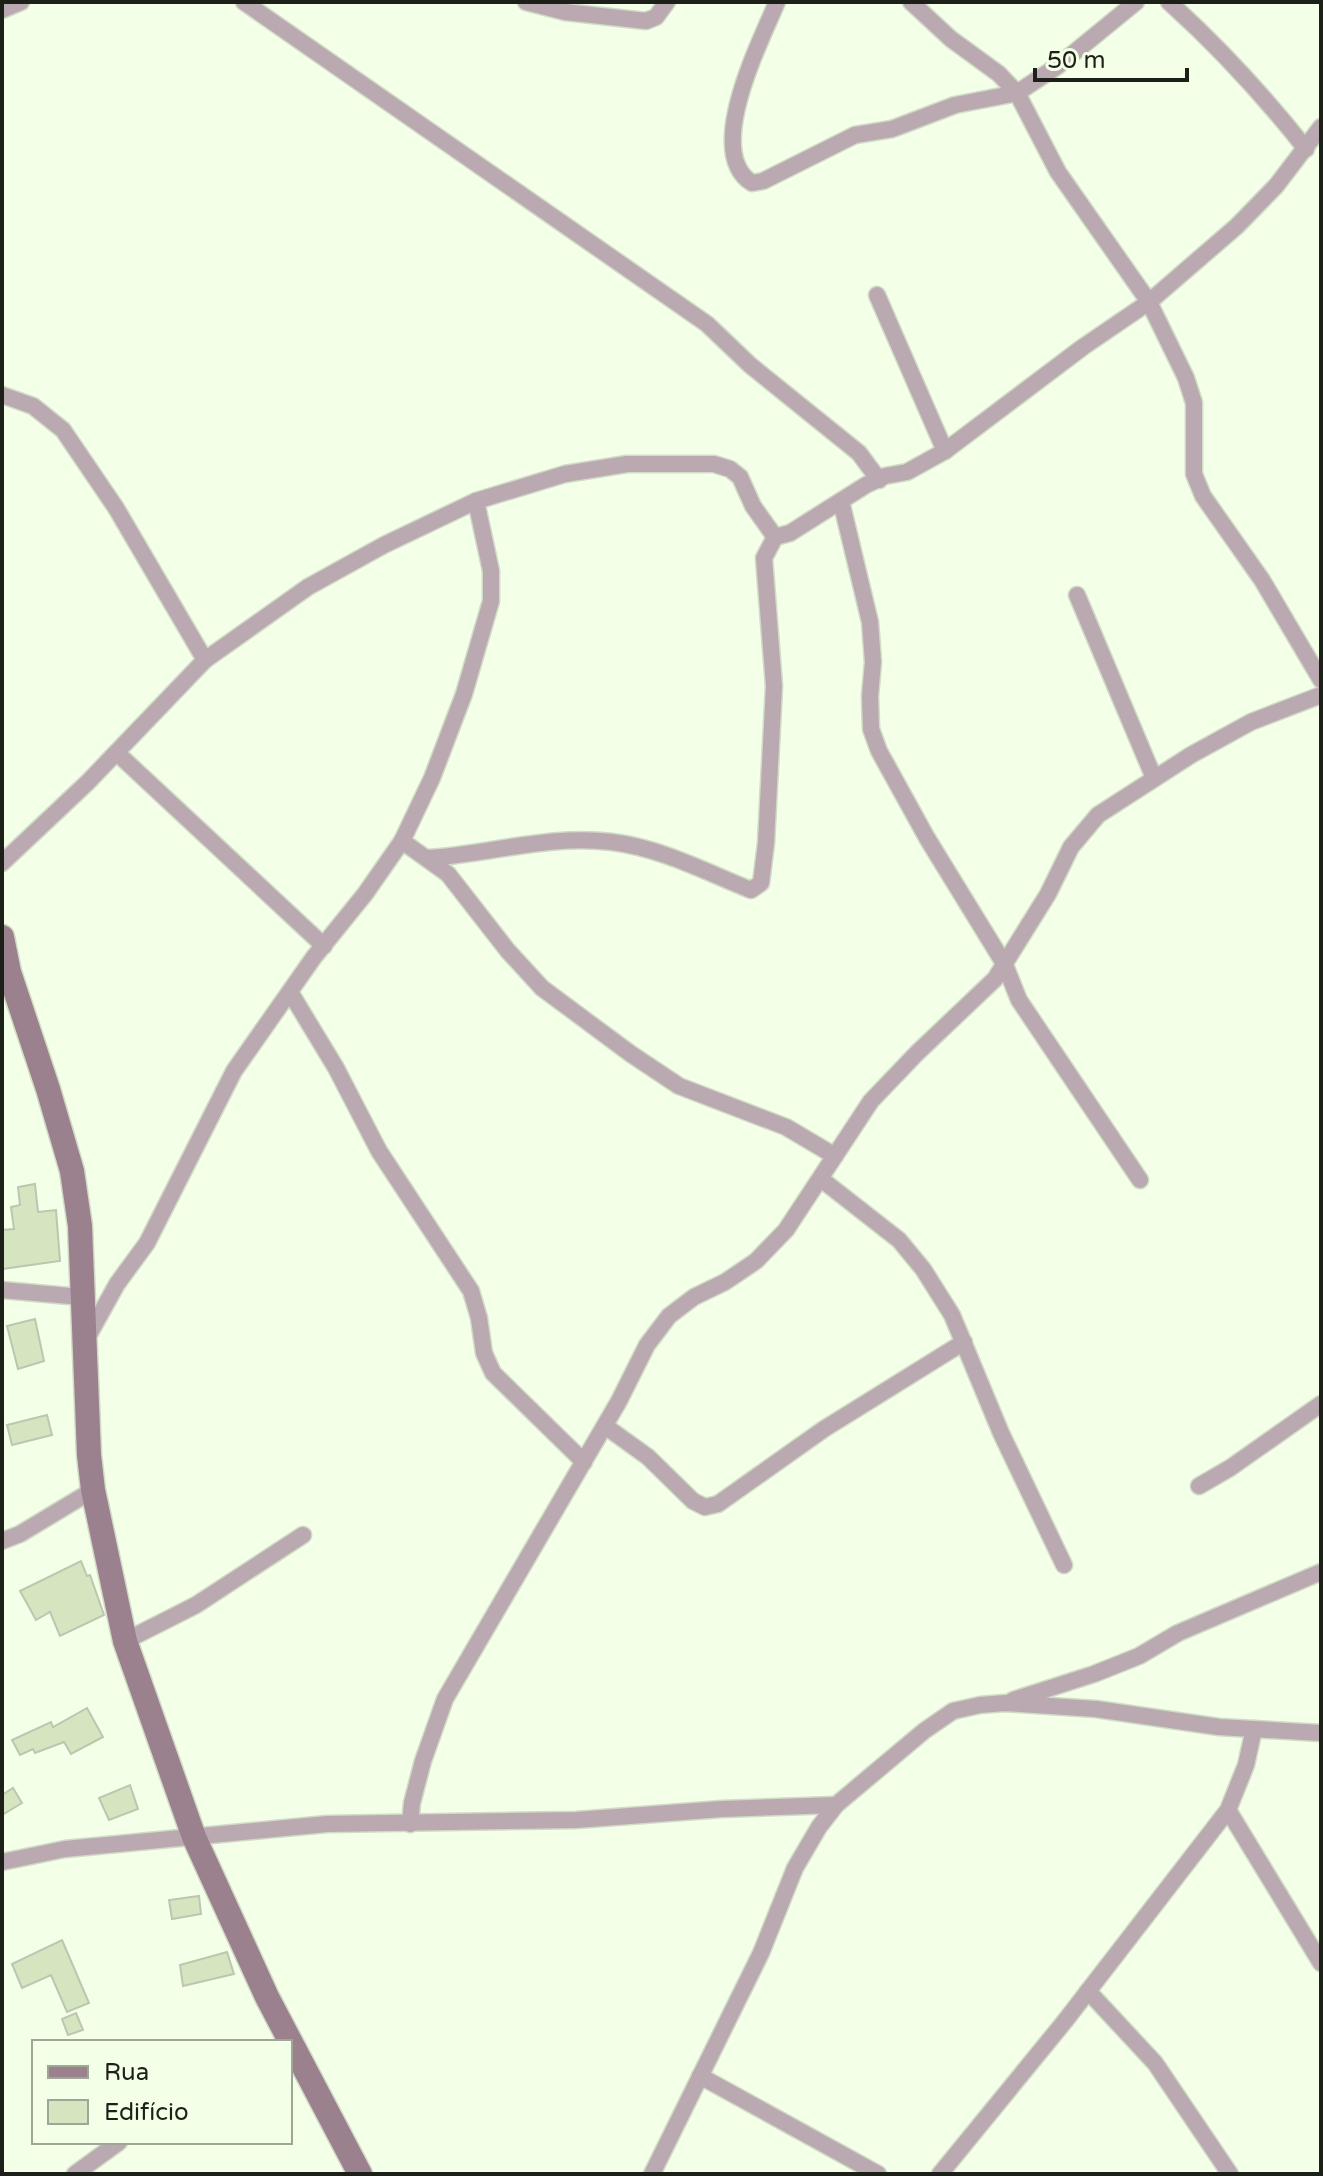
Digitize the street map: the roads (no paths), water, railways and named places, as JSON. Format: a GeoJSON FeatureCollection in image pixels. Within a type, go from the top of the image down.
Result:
{"type":"FeatureCollection","features":[{"type":"Feature","properties":{"kind":"street"},"geometry":{"type":"LineString","coordinates":[[2,10],[21,2]]}},
{"type":"Feature","properties":{"kind":"street"},"geometry":{"type":"LineString","coordinates":[[244,2],[265,7],[707,324],[750,365],[859,453],[879,480]]}},
{"type":"Feature","properties":{"kind":"street"},"geometry":{"type":"LineString","coordinates":[[526,2],[565,12],[646,21],[656,17],[667,2]]}},
{"type":"Feature","properties":{"kind":"street"},"geometry":{"type":"LineString","coordinates":[[777,2],[737,101],[735,158],[740,171],[752,183],[763,181],[855,135],[892,129],[955,105],[1017,93],[1059,65],[1136,2]]}},
{"type":"Feature","properties":{"kind":"street"},"geometry":{"type":"LineString","coordinates":[[911,2],[951,39],[999,74],[1017,93],[1058,172],[1149,302],[1186,378],[1194,403],[1194,474],[1203,496],[1262,580],[1321,680]]}},
{"type":"Feature","properties":{"kind":"street"},"geometry":{"type":"LineString","coordinates":[[1169,2],[1241,72],[1306,149]]}},
{"type":"Feature","properties":{"kind":"street"},"geometry":{"type":"LineString","coordinates":[[429,858],[467,856],[561,840],[611,842],[651,849],[751,890],[757,887],[761,883],[766,843],[774,686],[764,558],[775,537],[790,533],[879,480],[907,472],[945,451],[1083,347],[1149,302],[1237,226],[1276,186],[1321,127]]}},
{"type":"Feature","properties":{"kind":"street"},"geometry":{"type":"LineString","coordinates":[[877,295],[945,451]]}},
{"type":"Feature","properties":{"kind":"street"},"geometry":{"type":"LineString","coordinates":[[2,395],[33,406],[63,430],[116,508],[205,660]]}},
{"type":"Feature","properties":{"kind":"street"},"geometry":{"type":"LineString","coordinates":[[2,863],[10,847],[117,753],[205,660],[308,587],[384,545],[476,501],[565,474],[627,464],[714,464],[730,469],[740,477],[753,506],[775,537]]}},
{"type":"Feature","properties":{"kind":"street"},"geometry":{"type":"LineString","coordinates":[[83,1346],[117,1284],[147,1243],[234,1071],[402,841],[432,778],[464,694],[491,601],[491,571],[476,501]]}},
{"type":"Feature","properties":{"kind":"street"},"geometry":{"type":"LineString","coordinates":[[841,501],[870,622],[873,662],[871,729],[879,751],[927,838],[1005,965],[1019,1000],[1140,1180]]}},
{"type":"Feature","properties":{"kind":"street"},"geometry":{"type":"LineString","coordinates":[[1077,595],[1154,778]]}},
{"type":"Feature","properties":{"kind":"street"},"geometry":{"type":"LineString","coordinates":[[410,1824],[423,1761],[445,1699],[605,1426],[647,1345],[669,1316],[694,1297],[725,1282],[756,1261],[786,1230],[871,1101],[987,987],[1005,965],[1048,894],[1071,847],[1098,815],[1154,778],[1251,722],[1321,695]]}},
{"type":"Feature","properties":{"kind":"street"},"geometry":{"type":"LineString","coordinates":[[117,753],[324,946]]}},
{"type":"Feature","properties":{"kind":"street"},"geometry":{"type":"LineString","coordinates":[[402,841],[448,874],[508,951],[542,988],[596,1029],[679,1086],[705,1099],[786,1127],[835,1156]]}},
{"type":"Feature","properties":{"kind":"street"},"geometry":{"type":"LineString","coordinates":[[2,937],[9,972],[72,1171],[80,1226],[83,1346],[93,1490],[125,1641],[194,1837],[288,2040]]}},
{"type":"Feature","properties":{"kind":"street"},"geometry":{"type":"LineString","coordinates":[[290,992],[336,1068],[379,1151],[471,1291],[484,1353],[493,1373],[584,1462]]}},
{"type":"Feature","properties":{"kind":"street"},"geometry":{"type":"LineString","coordinates":[[821,1179],[899,1240],[923,1269],[952,1315],[1001,1433],[1064,1565]]}},
{"type":"Feature","properties":{"kind":"street"},"geometry":{"type":"LineString","coordinates":[[2,1290],[81,1297]]}},
{"type":"Feature","properties":{"kind":"street"},"geometry":{"type":"LineString","coordinates":[[605,1426],[648,1457],[693,1501],[705,1507],[718,1504],[824,1429],[964,1342]]}},
{"type":"Feature","properties":{"kind":"street"},"geometry":{"type":"LineString","coordinates":[[1199,1486],[1264,1446],[1321,1404]]}},
{"type":"Feature","properties":{"kind":"street"},"geometry":{"type":"LineString","coordinates":[[2,1541],[20,1534],[93,1490]]}},
{"type":"Feature","properties":{"kind":"street"},"geometry":{"type":"LineString","coordinates":[[125,1641],[196,1605],[303,1535]]}},
{"type":"Feature","properties":{"kind":"street"},"geometry":{"type":"LineString","coordinates":[[1005,1703],[1124,1662],[1178,1633],[1321,1572]]}},
{"type":"Feature","properties":{"kind":"street"},"geometry":{"type":"LineString","coordinates":[[652,2174],[761,1953],[795,1868],[819,1827],[836,1805],[898,1751],[953,1711],[1005,1703],[1096,1709],[1219,1727],[1321,1733]]}},
{"type":"Feature","properties":{"kind":"street"},"geometry":{"type":"LineString","coordinates":[[940,2174],[1088,1991],[1228,1810],[1246,1765],[1254,1729]]}},
{"type":"Feature","properties":{"kind":"street"},"geometry":{"type":"LineString","coordinates":[[2,1862],[65,1849],[327,1824],[576,1820],[722,1809],[836,1805]]}},
{"type":"Feature","properties":{"kind":"street"},"geometry":{"type":"LineString","coordinates":[[1228,1810],[1321,1963]]}},
{"type":"Feature","properties":{"kind":"street"},"geometry":{"type":"LineString","coordinates":[[1088,1991],[1155,2063],[1230,2174]]}},
{"type":"Feature","properties":{"kind":"street"},"geometry":{"type":"LineString","coordinates":[[292,2048],[360,2174]]}},
{"type":"Feature","properties":{"kind":"street"},"geometry":{"type":"LineString","coordinates":[[700,2076],[878,2174]]}},
{"type":"Feature","properties":{"kind":"street"},"geometry":{"type":"LineString","coordinates":[[75,2174],[116,2144]]}}]}
